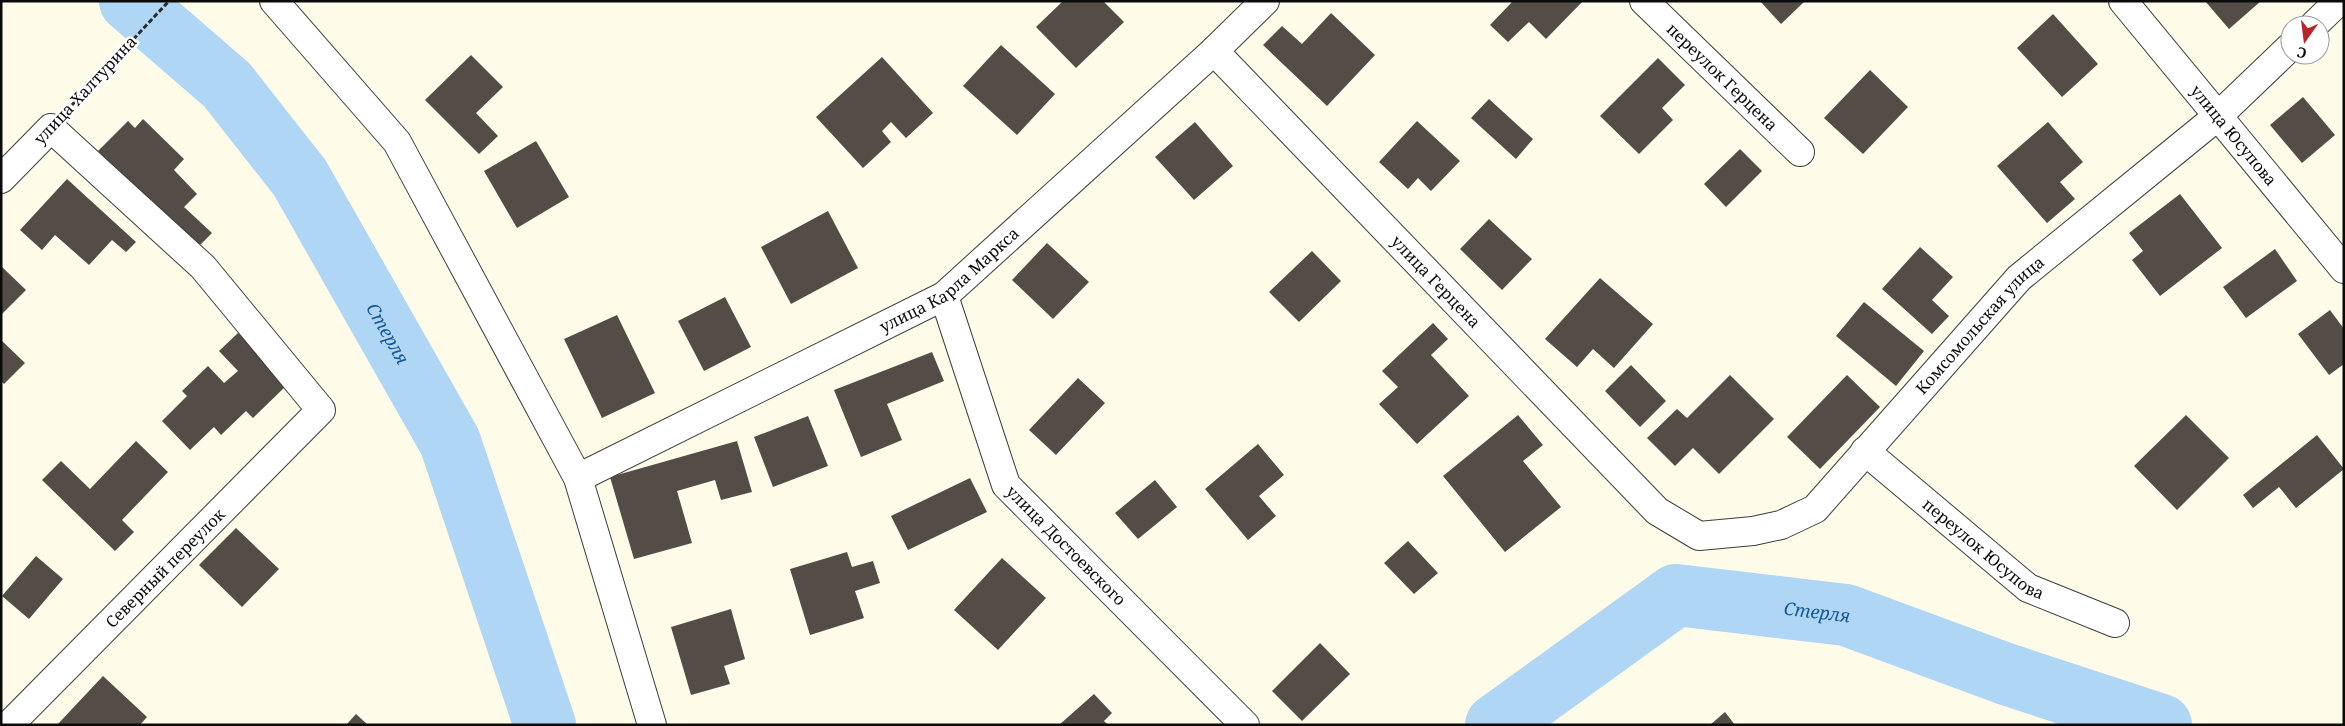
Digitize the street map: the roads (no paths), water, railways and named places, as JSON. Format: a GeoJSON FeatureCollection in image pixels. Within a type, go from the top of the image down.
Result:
{"type":"FeatureCollection","features":[{"type":"Feature","properties":{"kind":"street"},"geometry":{"type":"LineString","coordinates":[[274,1],[397,142],[578,478],[652,725]]}},
{"type":"Feature","properties":{"kind":"street","name":"улица Карла Маркса"},"geometry":{"type":"LineString","coordinates":[[578,478],[944,296],[1214,51],[1264,1]]}},
{"type":"Feature","properties":{"kind":"street","name":"переулок Герцена"},"geometry":{"type":"LineString","coordinates":[[1644,1],[1800,152]]}},
{"type":"Feature","properties":{"kind":"street","name":"улица Юсупова"},"geometry":{"type":"LineString","coordinates":[[2124,1],[2344,269]]}},
{"type":"Feature","properties":{"kind":"street"},"geometry":{"type":"LineString","coordinates":[[2324,15],[2339,1]]}},
{"type":"Feature","properties":{"kind":"street","name":"улица Герцена"},"geometry":{"type":"LineString","coordinates":[[1214,51],[1657,511]]}},
{"type":"Feature","properties":{"kind":"street","name":"Комсомольская улица"},"geometry":{"type":"LineString","coordinates":[[1657,511],[1699,536],[1781,526],[1815,509],[2019,278],[2218,116],[2280,57]]}},
{"type":"Feature","properties":{"kind":"street","name":"улица Халтурина"},"geometry":{"type":"LineString","coordinates":[[1,179],[51,128],[203,267],[321,410]]}},
{"type":"Feature","properties":{"kind":"street","name":"улица Достоевского"},"geometry":{"type":"LineString","coordinates":[[944,296],[1006,485],[1245,725]]}},
{"type":"Feature","properties":{"kind":"street","name":"Северный переулок"},"geometry":{"type":"LineString","coordinates":[[9,725],[321,410]]}},
{"type":"Feature","properties":{"kind":"street","name":"переулок Юсупова"},"geometry":{"type":"LineString","coordinates":[[1865,451],[2028,588],[2115,623]]}},
{"type":"Feature","properties":{"kind":"waterway","name":"Стерля"},"geometry":{"type":"LineString","coordinates":[[130,1],[227,85],[300,178],[450,442],[545,725]]}},
{"type":"Feature","properties":{"kind":"waterway","name":"Стерля"},"geometry":{"type":"LineString","coordinates":[[1496,725],[1676,595],[1846,615],[2006,674],[2161,725]]}}]}
